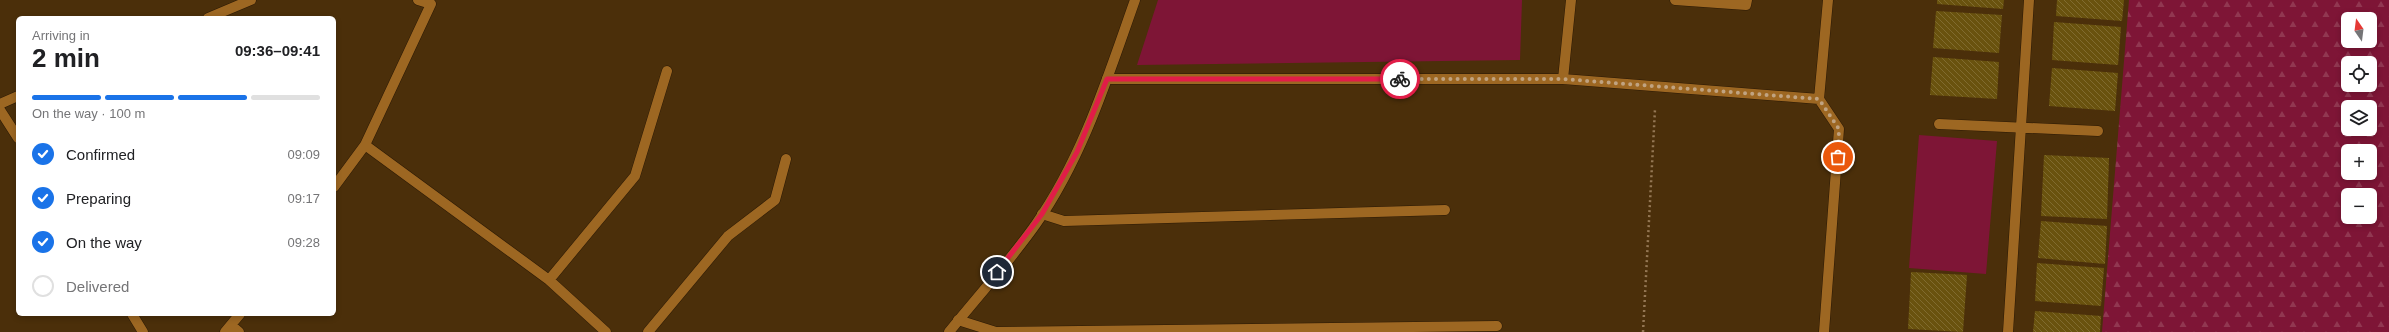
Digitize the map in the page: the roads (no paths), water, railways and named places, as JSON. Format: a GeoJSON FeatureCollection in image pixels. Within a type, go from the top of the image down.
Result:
{"type":"FeatureCollection","features":[{"type":"Feature","properties":{"kind":"street"},"geometry":{"type":"LineString","coordinates":[[213,16],[251,0]]}},
{"type":"Feature","properties":{"kind":"street"},"geometry":{"type":"LineString","coordinates":[[336,184],[365,145],[431,4],[418,0]]}},
{"type":"Feature","properties":{"kind":"street"},"geometry":{"type":"LineString","coordinates":[[949,332],[1042,214],[1077,152],[1107,79],[1135,0]]}},
{"type":"Feature","properties":{"kind":"street"},"geometry":{"type":"LineString","coordinates":[[1563,79],[1571,0]]}},
{"type":"Feature","properties":{"kind":"street"},"geometry":{"type":"LineString","coordinates":[[1675,0],[1746,4],[1746,0]]}},
{"type":"Feature","properties":{"kind":"street"},"geometry":{"type":"LineString","coordinates":[[1824,332],[1839,129],[1819,99],[1828,0]]}},
{"type":"Feature","properties":{"kind":"street"},"geometry":{"type":"LineString","coordinates":[[2008,332],[2029,0]]}},
{"type":"Feature","properties":{"kind":"street"},"geometry":{"type":"LineString","coordinates":[[549,280],[635,176],[668,71]]}},
{"type":"Feature","properties":{"kind":"street"},"geometry":{"type":"LineString","coordinates":[[1107,79],[1563,79],[1819,99]]}},
{"type":"Feature","properties":{"kind":"street"},"geometry":{"type":"LineString","coordinates":[[0,104],[16,97]]}},
{"type":"Feature","properties":{"kind":"street"},"geometry":{"type":"LineString","coordinates":[[0,110],[16,135]]}},
{"type":"Feature","properties":{"kind":"street"},"geometry":{"type":"LineString","coordinates":[[1939,124],[2098,131]]}},
{"type":"Feature","properties":{"kind":"street"},"geometry":{"type":"LineString","coordinates":[[365,145],[549,280],[606,332]]}},
{"type":"Feature","properties":{"kind":"street"},"geometry":{"type":"LineString","coordinates":[[648,332],[728,236],[776,200],[786,159]]}},
{"type":"Feature","properties":{"kind":"street"},"geometry":{"type":"LineString","coordinates":[[1042,214],[1064,221],[1445,210]]}},
{"type":"Feature","properties":{"kind":"street"},"geometry":{"type":"LineString","coordinates":[[133,316],[143,332]]}},
{"type":"Feature","properties":{"kind":"street"},"geometry":{"type":"LineString","coordinates":[[238,316],[228,328],[239,332]]}},
{"type":"Feature","properties":{"kind":"street"},"geometry":{"type":"LineString","coordinates":[[958,320],[996,332],[1497,326]]}}]}
